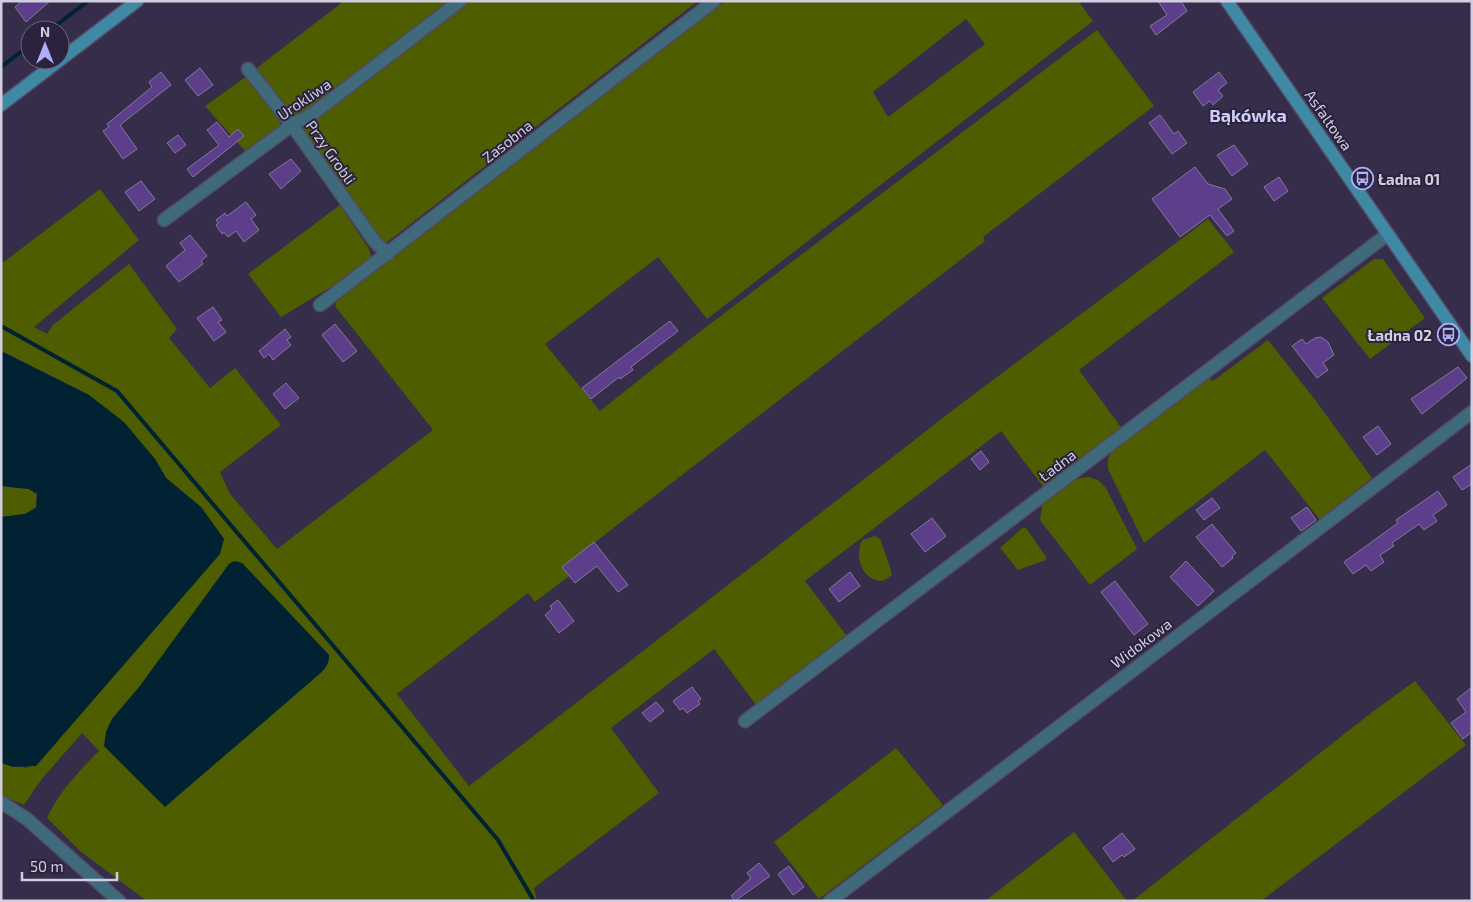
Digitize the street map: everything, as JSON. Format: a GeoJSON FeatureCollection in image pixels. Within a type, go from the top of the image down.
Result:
{"type":"FeatureCollection","features":[{"type":"Feature","properties":{"kind":"street"},"geometry":{"type":"LineString","coordinates":[[1,105],[137,1]]}},
{"type":"Feature","properties":{"kind":"street","name":"Urokliwa"},"geometry":{"type":"LineString","coordinates":[[164,220],[292,125],[314,113],[460,1]]}},
{"type":"Feature","properties":{"kind":"street","name":"Zasobna"},"geometry":{"type":"LineString","coordinates":[[320,305],[714,1]]}},
{"type":"Feature","properties":{"kind":"street","name":"Asfaltowa"},"geometry":{"type":"LineString","coordinates":[[1227,1],[1472,356]]}},
{"type":"Feature","properties":{"kind":"street","name":"Przy Grobli"},"geometry":{"type":"LineString","coordinates":[[248,69],[292,125],[375,242],[388,254]]}},
{"type":"Feature","properties":{"kind":"street","name":"Ładna"},"geometry":{"type":"LineString","coordinates":[[745,721],[1388,234]]}},
{"type":"Feature","properties":{"kind":"street","name":"Widokowa"},"geometry":{"type":"LineString","coordinates":[[830,901],[1472,412]]}},
{"type":"Feature","properties":{"kind":"street"},"geometry":{"type":"LineString","coordinates":[[1,802],[27,819],[119,901]]}},
{"type":"Feature","properties":{"kind":"green space"},"geometry":{"type":"Polygon","coordinates":[[[344,1],[452,1],[299,119],[294,118],[256,71],[258,67],[344,1]]]}},
{"type":"Feature","properties":{"kind":"green space"},"geometry":{"type":"Polygon","coordinates":[[[467,1],[698,1],[386,243],[380,240],[304,133],[304,126],[467,1]]]}},
{"type":"Feature","properties":{"kind":"green space"},"geometry":{"type":"Polygon","coordinates":[[[725,1],[1078,1],[1093,21],[707,319],[658,257],[545,344],[600,411],[693,337],[1097,30],[1154,106],[983,237],[985,241],[563,567],[569,576],[535,602],[528,593],[397,694],[469,786],[957,407],[1208,219],[1234,252],[1079,370],[1123,430],[1045,489],[1001,431],[805,581],[847,636],[757,706],[714,649],[611,728],[659,793],[534,888],[537,901],[147,901],[80,851],[47,818],[63,791],[99,751],[82,733],[41,780],[24,805],[1,795],[1,763],[27,768],[224,539],[201,507],[166,478],[155,459],[89,395],[1,351],[1,264],[100,189],[139,240],[34,327],[47,334],[53,325],[129,264],[177,329],[169,338],[210,388],[235,368],[281,425],[220,472],[230,494],[277,549],[433,430],[335,306],[337,301],[725,1]],[[966,19],[873,92],[888,117],[985,44],[966,19]],[[234,561],[229,564],[140,686],[112,719],[106,732],[329,661],[329,655],[242,563],[234,561]]]}},
{"type":"Feature","properties":{"kind":"green space"},"geometry":{"type":"Polygon","coordinates":[[[247,76],[280,121],[280,126],[245,151],[205,106],[247,76]]]}},
{"type":"Feature","properties":{"kind":"green space"},"geometry":{"type":"Polygon","coordinates":[[[340,205],[369,249],[371,257],[366,266],[281,317],[248,274],[340,205]]]}},
{"type":"Feature","properties":{"kind":"green space"},"geometry":{"type":"Polygon","coordinates":[[[1374,259],[1383,259],[1425,318],[1370,359],[1322,298],[1374,259]]]}},
{"type":"Feature","properties":{"kind":"green space"},"geometry":{"type":"Polygon","coordinates":[[[1268,340],[1316,401],[1372,478],[1320,520],[1265,450],[1144,543],[1108,469],[1108,459],[1112,450],[1209,378],[1213,381],[1268,340]]]}},
{"type":"Feature","properties":{"kind":"green space"},"geometry":{"type":"Polygon","coordinates":[[[1088,477],[1098,480],[1106,488],[1137,549],[1090,585],[1040,520],[1043,500],[1076,479],[1088,477]]]}},
{"type":"Feature","properties":{"kind":"green space"},"geometry":{"type":"Polygon","coordinates":[[[1,486],[29,489],[37,494],[36,507],[25,514],[1,517],[1,486]]]}},
{"type":"Feature","properties":{"kind":"green space"},"geometry":{"type":"Polygon","coordinates":[[[1022,528],[1026,528],[1046,557],[1046,560],[1018,570],[1000,548],[1022,528]]]}},
{"type":"Feature","properties":{"kind":"green space"},"geometry":{"type":"Polygon","coordinates":[[[875,536],[880,539],[892,575],[883,581],[876,580],[865,573],[860,560],[859,554],[862,540],[875,536]]]}},
{"type":"Feature","properties":{"kind":"green space"},"geometry":{"type":"Polygon","coordinates":[[[1415,681],[1466,745],[1261,901],[1132,901],[1371,713],[1415,681]]]}},
{"type":"Feature","properties":{"kind":"green space"},"geometry":{"type":"Polygon","coordinates":[[[896,748],[943,805],[819,899],[774,842],[896,748]]]}},
{"type":"Feature","properties":{"kind":"green space"},"geometry":{"type":"Polygon","coordinates":[[[1074,832],[1127,901],[985,901],[1074,832]]]}},
{"type":"Feature","properties":{"kind":"water"},"geometry":{"type":"Polygon","coordinates":[[[1,351],[89,395],[124,422],[155,459],[166,478],[201,507],[224,539],[220,554],[36,766],[13,767],[1,763],[1,517],[25,514],[36,508],[37,494],[29,489],[1,486],[1,351]]]}},
{"type":"Feature","properties":{"kind":"water"},"geometry":{"type":"Polygon","coordinates":[[[234,561],[242,563],[329,655],[328,662],[326,668],[165,807],[104,746],[106,732],[112,719],[140,686],[229,564],[234,561]]]}},
{"type":"Feature","properties":{"kind":"building"},"geometry":{"type":"Polygon","coordinates":[[[22,1],[50,1],[28,20],[25,20],[15,7],[22,1]]]}},
{"type":"Feature","properties":{"kind":"building"},"geometry":{"type":"Polygon","coordinates":[[[1158,1],[1181,1],[1187,11],[1156,35],[1150,26],[1167,15],[1158,1]]]}},
{"type":"Feature","properties":{"kind":"building"},"geometry":{"type":"Polygon","coordinates":[[[200,68],[213,85],[198,96],[185,80],[200,68]]]}},
{"type":"Feature","properties":{"kind":"building"},"geometry":{"type":"Polygon","coordinates":[[[161,72],[171,85],[120,125],[137,149],[123,159],[103,131],[109,127],[107,124],[152,87],[149,82],[161,72]]]}},
{"type":"Feature","properties":{"kind":"building"},"geometry":{"type":"Polygon","coordinates":[[[1219,72],[1227,83],[1218,90],[1223,96],[1213,105],[1210,101],[1203,106],[1193,92],[1219,72]]]}},
{"type":"Feature","properties":{"kind":"building"},"geometry":{"type":"Polygon","coordinates":[[[1160,115],[1174,134],[1178,131],[1187,143],[1172,154],[1149,123],[1160,115]]]}},
{"type":"Feature","properties":{"kind":"building"},"geometry":{"type":"Polygon","coordinates":[[[217,122],[229,137],[238,129],[244,136],[193,177],[187,169],[219,145],[207,130],[217,122]]]}},
{"type":"Feature","properties":{"kind":"building"},"geometry":{"type":"Polygon","coordinates":[[[178,135],[186,145],[175,153],[167,143],[178,135]]]}},
{"type":"Feature","properties":{"kind":"building"},"geometry":{"type":"Polygon","coordinates":[[[1234,145],[1248,164],[1232,176],[1217,155],[1234,145]]]}},
{"type":"Feature","properties":{"kind":"building"},"geometry":{"type":"Polygon","coordinates":[[[291,159],[301,171],[281,189],[269,174],[291,159]]]}},
{"type":"Feature","properties":{"kind":"building"},"geometry":{"type":"Polygon","coordinates":[[[1195,167],[1208,184],[1225,189],[1232,199],[1218,209],[1234,231],[1227,236],[1210,215],[1180,237],[1152,199],[1195,167]]]}},
{"type":"Feature","properties":{"kind":"building"},"geometry":{"type":"Polygon","coordinates":[[[1279,177],[1288,191],[1274,201],[1264,187],[1279,177]]]}},
{"type":"Feature","properties":{"kind":"building"},"geometry":{"type":"Polygon","coordinates":[[[141,181],[155,199],[139,211],[125,192],[141,181]]]}},
{"type":"Feature","properties":{"kind":"building"},"geometry":{"type":"Polygon","coordinates":[[[246,202],[256,215],[251,219],[259,230],[244,242],[236,231],[228,237],[224,232],[222,234],[216,225],[218,223],[216,220],[225,213],[227,216],[246,202]]]}},
{"type":"Feature","properties":{"kind":"building"},"geometry":{"type":"Polygon","coordinates":[[[190,235],[207,256],[201,261],[203,264],[179,282],[166,266],[185,250],[180,243],[190,235]]]}},
{"type":"Feature","properties":{"kind":"building"},"geometry":{"type":"Polygon","coordinates":[[[213,307],[222,320],[218,322],[226,332],[214,341],[197,318],[213,307]]]}},
{"type":"Feature","properties":{"kind":"building"},"geometry":{"type":"Polygon","coordinates":[[[670,321],[678,331],[631,367],[633,370],[620,379],[619,377],[591,399],[582,388],[670,321]]]}},
{"type":"Feature","properties":{"kind":"building"},"geometry":{"type":"Polygon","coordinates":[[[335,324],[357,351],[343,362],[322,335],[335,324]]]}},
{"type":"Feature","properties":{"kind":"building"},"geometry":{"type":"Polygon","coordinates":[[[285,329],[291,337],[287,340],[291,345],[273,360],[269,354],[264,358],[259,351],[285,329]]]}},
{"type":"Feature","properties":{"kind":"building"},"geometry":{"type":"Polygon","coordinates":[[[1321,337],[1328,342],[1334,355],[1323,363],[1328,370],[1317,378],[1292,346],[1302,339],[1306,344],[1315,338],[1321,337]]]}},
{"type":"Feature","properties":{"kind":"building"},"geometry":{"type":"Polygon","coordinates":[[[1458,367],[1467,378],[1422,414],[1411,399],[1458,367]]]}},
{"type":"Feature","properties":{"kind":"building"},"geometry":{"type":"Polygon","coordinates":[[[286,383],[299,398],[285,409],[273,394],[286,383]]]}},
{"type":"Feature","properties":{"kind":"building"},"geometry":{"type":"Polygon","coordinates":[[[1378,426],[1391,444],[1377,455],[1363,437],[1378,426]]]}},
{"type":"Feature","properties":{"kind":"building"},"geometry":{"type":"Polygon","coordinates":[[[981,451],[989,462],[980,470],[971,459],[981,451]]]}},
{"type":"Feature","properties":{"kind":"building"},"geometry":{"type":"Polygon","coordinates":[[[1472,464],[1472,484],[1462,490],[1453,477],[1472,464]]]}},
{"type":"Feature","properties":{"kind":"building"},"geometry":{"type":"Polygon","coordinates":[[[1438,491],[1447,505],[1433,515],[1437,521],[1424,530],[1419,524],[1392,543],[1394,546],[1380,555],[1384,562],[1371,571],[1366,565],[1353,574],[1344,562],[1398,523],[1396,520],[1438,491]]]}},
{"type":"Feature","properties":{"kind":"building"},"geometry":{"type":"Polygon","coordinates":[[[1212,498],[1220,508],[1204,520],[1196,510],[1212,498]]]}},
{"type":"Feature","properties":{"kind":"building"},"geometry":{"type":"Polygon","coordinates":[[[1307,507],[1316,520],[1301,531],[1291,518],[1307,507]]]}},
{"type":"Feature","properties":{"kind":"building"},"geometry":{"type":"Polygon","coordinates":[[[932,518],[946,536],[925,552],[911,534],[932,518]]]}},
{"type":"Feature","properties":{"kind":"building"},"geometry":{"type":"Polygon","coordinates":[[[1212,524],[1236,553],[1222,567],[1196,537],[1212,524]]]}},
{"type":"Feature","properties":{"kind":"building"},"geometry":{"type":"Polygon","coordinates":[[[594,542],[628,585],[618,592],[597,566],[575,583],[562,567],[594,542]]]}},
{"type":"Feature","properties":{"kind":"building"},"geometry":{"type":"Polygon","coordinates":[[[1186,561],[1214,591],[1198,606],[1170,577],[1186,561]]]}},
{"type":"Feature","properties":{"kind":"building"},"geometry":{"type":"Polygon","coordinates":[[[850,572],[860,586],[839,602],[829,589],[850,572]]]}},
{"type":"Feature","properties":{"kind":"building"},"geometry":{"type":"Polygon","coordinates":[[[1115,581],[1148,624],[1134,635],[1101,592],[1115,581]]]}},
{"type":"Feature","properties":{"kind":"building"},"geometry":{"type":"Polygon","coordinates":[[[558,600],[574,621],[559,633],[545,615],[552,609],[550,606],[558,600]]]}},
{"type":"Feature","properties":{"kind":"building"},"geometry":{"type":"Polygon","coordinates":[[[692,687],[701,699],[698,701],[700,704],[687,713],[683,708],[680,710],[673,701],[692,687]]]}},
{"type":"Feature","properties":{"kind":"building"},"geometry":{"type":"Polygon","coordinates":[[[1472,687],[1472,732],[1463,739],[1451,723],[1466,712],[1457,699],[1472,687]]]}},
{"type":"Feature","properties":{"kind":"building"},"geometry":{"type":"Polygon","coordinates":[[[656,702],[664,711],[650,722],[642,713],[656,702]]]}},
{"type":"Feature","properties":{"kind":"building"},"geometry":{"type":"Polygon","coordinates":[[[1122,833],[1135,849],[1113,862],[1103,848],[1122,833]]]}},
{"type":"Feature","properties":{"kind":"building"},"geometry":{"type":"Polygon","coordinates":[[[759,863],[770,876],[735,901],[731,896],[751,878],[747,873],[759,863]]]}},
{"type":"Feature","properties":{"kind":"building"},"geometry":{"type":"Polygon","coordinates":[[[789,866],[804,887],[793,895],[778,874],[789,866]]]}},
{"type":"Feature","properties":{"kind":"waterway"},"geometry":{"type":"LineString","coordinates":[[63,20],[88,1]]}},
{"type":"Feature","properties":{"kind":"waterway"},"geometry":{"type":"LineString","coordinates":[[1,67],[20,53]]}},
{"type":"Feature","properties":{"kind":"waterway"},"geometry":{"type":"LineString","coordinates":[[1,326],[117,391],[498,840],[534,901]]}},
{"type":"Feature","properties":{"kind":"place","name":"Ładna 01"},"geometry":{"type":"Point","coordinates":[1362,179]}},
{"type":"Feature","properties":{"kind":"place","name":"Ładna 02"},"geometry":{"type":"Point","coordinates":[1448,335]}},
{"type":"Feature","properties":{"kind":"district","name":"Bąkówka"},"geometry":{"type":"Point","coordinates":[1248,115]}}]}
